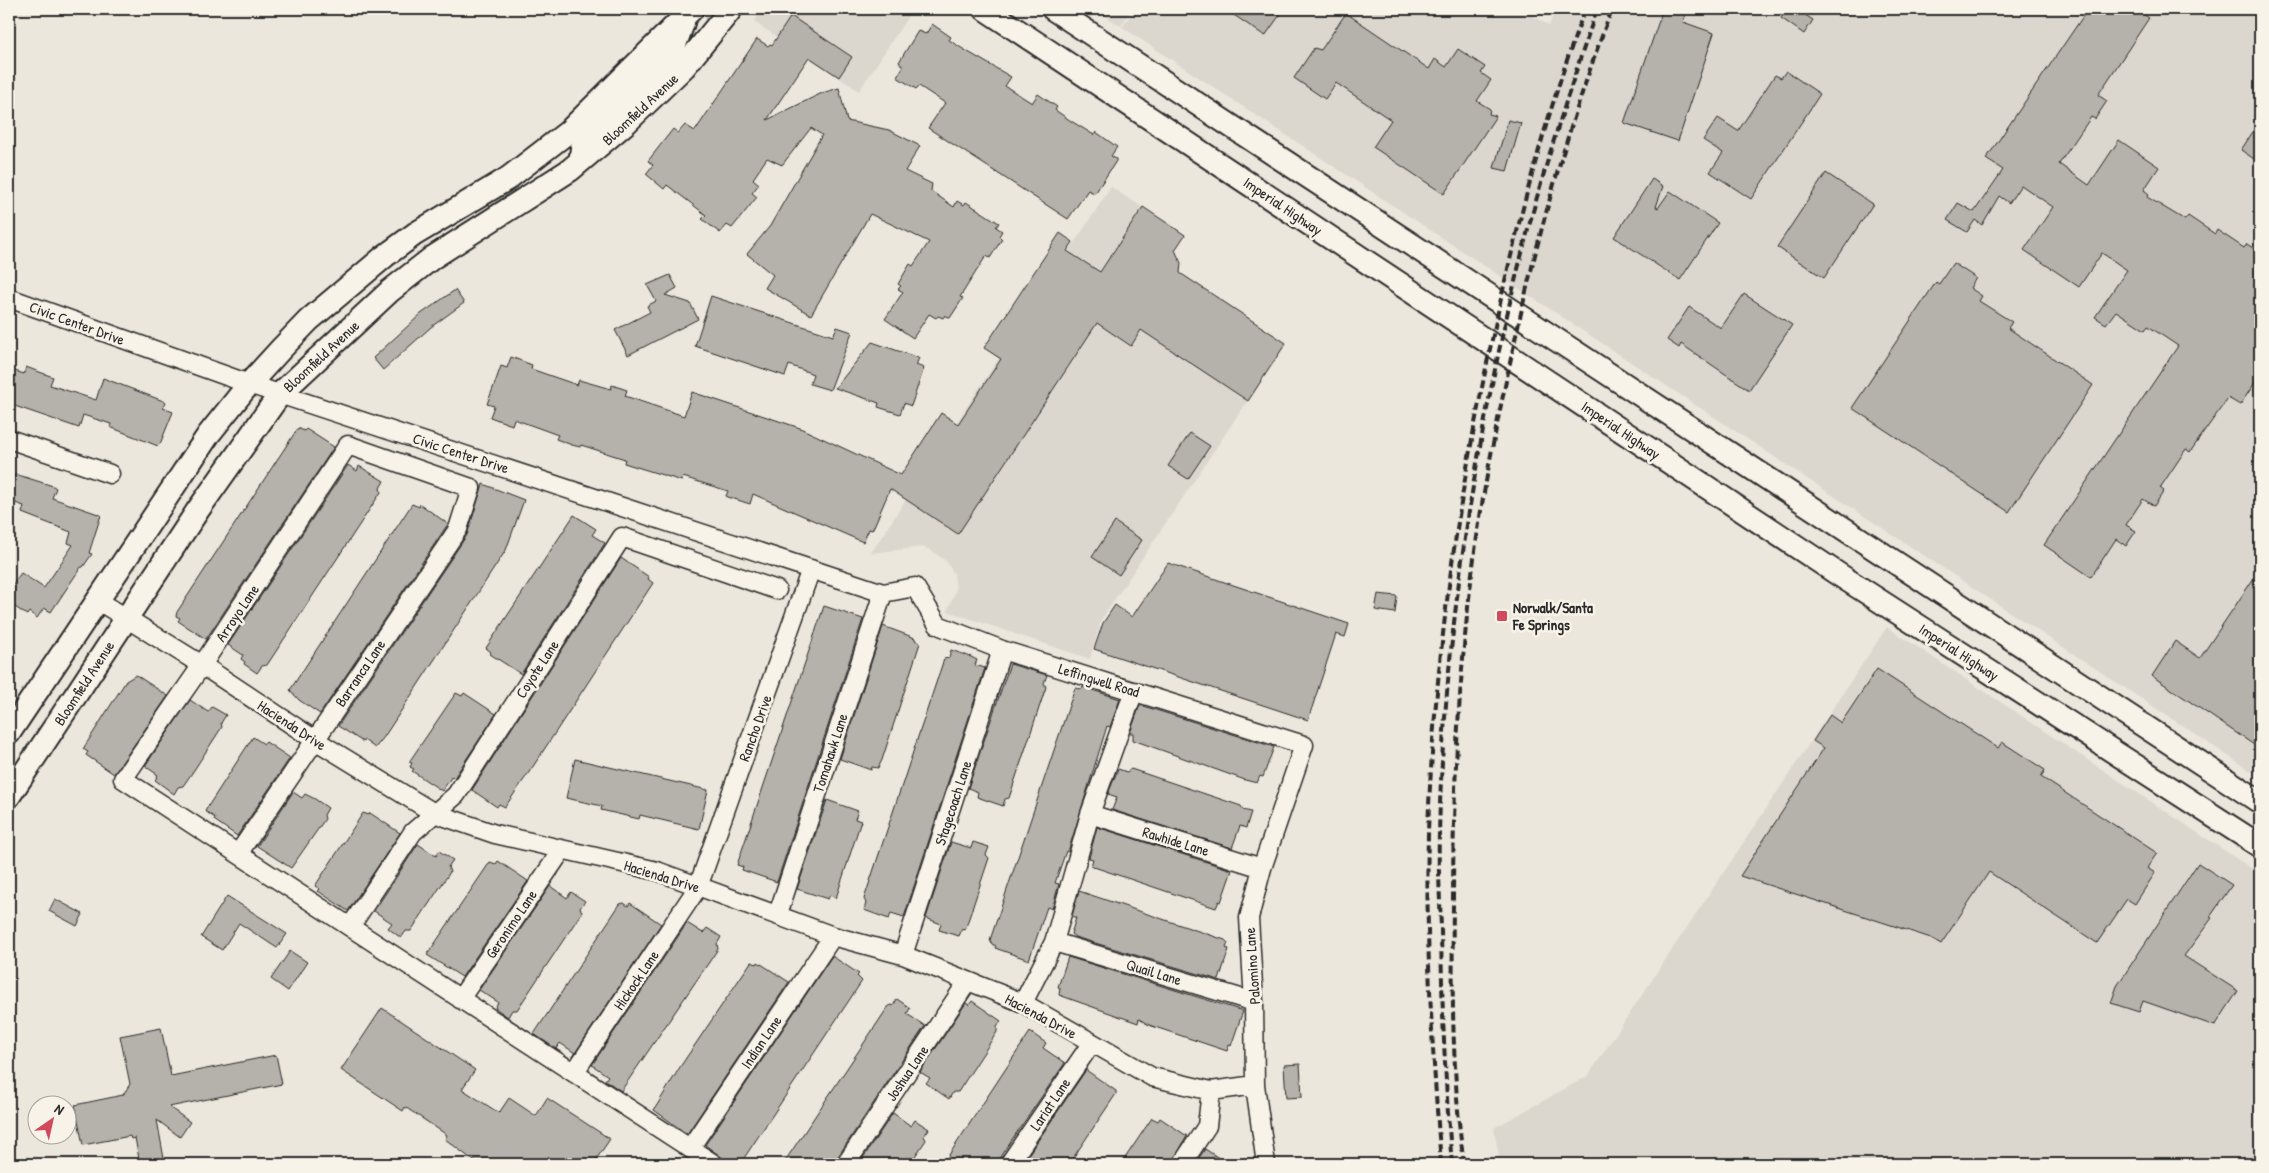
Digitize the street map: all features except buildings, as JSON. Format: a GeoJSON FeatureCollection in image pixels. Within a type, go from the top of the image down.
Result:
{"type":"FeatureCollection","features":[{"type":"Feature","properties":{"kind":"main road","name":"Bloomfield Avenue"},"geometry":{"type":"LineString","coordinates":[[9,796],[198,510],[280,394],[390,291],[432,258],[504,213],[581,161],[628,122],[684,67],[731,9]]}},
{"type":"Feature","properties":{"kind":"main road","name":"Imperial Highway"},"geometry":{"type":"LineString","coordinates":[[985,9],[1850,582],[2260,846]]}},
{"type":"Feature","properties":{"kind":"main road"},"geometry":{"type":"LineString","coordinates":[[1053,9],[2260,802]]}},
{"type":"Feature","properties":{"kind":"main road","name":"Bloomfield Avenue"},"geometry":{"type":"LineString","coordinates":[[10,731],[209,434],[249,384],[309,320],[385,256],[416,234],[491,188],[568,132],[688,13]]}},
{"type":"Feature","properties":{"kind":"main road"},"geometry":{"type":"LineString","coordinates":[[581,161],[580,148],[583,140],[670,58],[688,13]]}},
{"type":"Feature","properties":{"kind":"main road"},"geometry":{"type":"LineString","coordinates":[[491,188],[504,213]]}},
{"type":"Feature","properties":{"kind":"main road"},"geometry":{"type":"LineString","coordinates":[[10,731],[40,750]]}},
{"type":"Feature","properties":{"kind":"street","name":"Civic Center Drive"},"geometry":{"type":"LineString","coordinates":[[9,298],[249,384],[883,593],[915,587]]}},
{"type":"Feature","properties":{"kind":"street"},"geometry":{"type":"LineString","coordinates":[[9,439],[110,474]]}},
{"type":"Feature","properties":{"kind":"street","name":"Arroyo Lane"},"geometry":{"type":"LineString","coordinates":[[238,854],[123,779],[202,666],[348,445],[471,488]]}},
{"type":"Feature","properties":{"kind":"street","name":"Barranca Lane"},"geometry":{"type":"LineString","coordinates":[[238,854],[458,529],[471,488]]}},
{"type":"Feature","properties":{"kind":"street","name":"Coyote Lane"},"geometry":{"type":"LineString","coordinates":[[350,927],[413,832],[456,795],[622,537],[777,590]]}},
{"type":"Feature","properties":{"kind":"street","name":"Rancho Drive"},"geometry":{"type":"LineString","coordinates":[[698,887],[811,569]]}},
{"type":"Feature","properties":{"kind":"street","name":"Leffingwell Road"},"geometry":{"type":"LineString","coordinates":[[915,587],[938,625],[1002,650],[1304,745]]}},
{"type":"Feature","properties":{"kind":"street","name":"Tomahawk Lane"},"geometry":{"type":"LineString","coordinates":[[778,914],[883,593]]}},
{"type":"Feature","properties":{"kind":"street","name":"Hacienda Drive"},"geometry":{"type":"LineString","coordinates":[[97,600],[434,814],[495,834],[657,872],[778,914],[833,936],[903,955],[1023,1003],[1091,1044],[1152,1077],[1211,1091],[1255,1086]]}},
{"type":"Feature","properties":{"kind":"street","name":"Stagecoach Lane"},"geometry":{"type":"LineString","coordinates":[[903,955],[1002,650]]}},
{"type":"Feature","properties":{"kind":"street"},"geometry":{"type":"LineString","coordinates":[[1023,1003],[1054,942],[1090,814],[1134,691]]}},
{"type":"Feature","properties":{"kind":"street","name":"Palomino Lane"},"geometry":{"type":"LineString","coordinates":[[1266,1164],[1255,1086],[1254,1002],[1249,918],[1262,868],[1304,745]]}},
{"type":"Feature","properties":{"kind":"street","name":"Rawhide Lane"},"geometry":{"type":"LineString","coordinates":[[1090,814],[1262,868]]}},
{"type":"Feature","properties":{"kind":"street","name":"Geronimo Lane"},"geometry":{"type":"LineString","coordinates":[[460,999],[562,850]]}},
{"type":"Feature","properties":{"kind":"street"},"geometry":{"type":"LineString","coordinates":[[238,854],[714,1164]]}},
{"type":"Feature","properties":{"kind":"street","name":"Hickock Lane"},"geometry":{"type":"LineString","coordinates":[[574,1073],[698,887]]}},
{"type":"Feature","properties":{"kind":"street","name":"Indian Lane"},"geometry":{"type":"LineString","coordinates":[[690,1148],[833,936]]}},
{"type":"Feature","properties":{"kind":"street","name":"Quail Lane"},"geometry":{"type":"LineString","coordinates":[[1054,942],[1254,1002]]}},
{"type":"Feature","properties":{"kind":"street","name":"Joshua Lane"},"geometry":{"type":"LineString","coordinates":[[846,1164],[968,981]]}},
{"type":"Feature","properties":{"kind":"street","name":"Lariat Lane"},"geometry":{"type":"LineString","coordinates":[[1009,1164],[1091,1044]]}},
{"type":"Feature","properties":{"kind":"street"},"geometry":{"type":"LineString","coordinates":[[1182,1164],[1207,1126],[1211,1091]]}},
{"type":"Feature","properties":{"kind":"shaded area"},"geometry":{"type":"Polygon","coordinates":[[[763,9],[913,9],[859,91],[754,22],[763,9]]]}},
{"type":"Feature","properties":{"kind":"shaded area"},"geometry":{"type":"Polygon","coordinates":[[[1094,9],[1132,9],[1121,26],[1094,9]]]}},
{"type":"Feature","properties":{"kind":"shaded area"},"geometry":{"type":"Polygon","coordinates":[[[1135,9],[1523,9],[1549,26],[1555,9],[2260,9],[2260,777],[1122,27],[1135,9]]]}},
{"type":"Feature","properties":{"kind":"shaded area"},"geometry":{"type":"Polygon","coordinates":[[[1111,187],[1185,235],[1175,250],[1181,263],[1180,273],[1286,343],[1101,620],[1090,659],[947,611],[956,590],[954,574],[946,561],[932,551],[923,547],[871,553],[1111,187]]]}},
{"type":"Feature","properties":{"kind":"shaded area"},"geometry":{"type":"Polygon","coordinates":[[[1887,627],[2260,874],[2260,1164],[1500,1164],[1494,1128],[1588,1076],[1887,627]]]}},
{"type":"Feature","properties":{"kind":"railway"},"geometry":{"type":"LineString","coordinates":[[1441,1164],[1428,940],[1428,850],[1433,744],[1444,624],[1471,445],[1504,286],[1546,126],[1585,9]]}},
{"type":"Feature","properties":{"kind":"railway"},"geometry":{"type":"LineString","coordinates":[[1452,1164],[1444,1046],[1439,846],[1447,689],[1464,543],[1489,399],[1521,257],[1547,163],[1597,9]]}},
{"type":"Feature","properties":{"kind":"railway"},"geometry":{"type":"LineString","coordinates":[[1464,1164],[1457,1099],[1454,1034],[1453,856],[1459,710],[1473,565],[1495,432],[1533,262],[1582,92],[1612,9]]}},
{"type":"Feature","properties":{"kind":"place","name":"Norwalk/Santa Fe Springs"},"geometry":{"type":"Point","coordinates":[1502,616]}}]}
